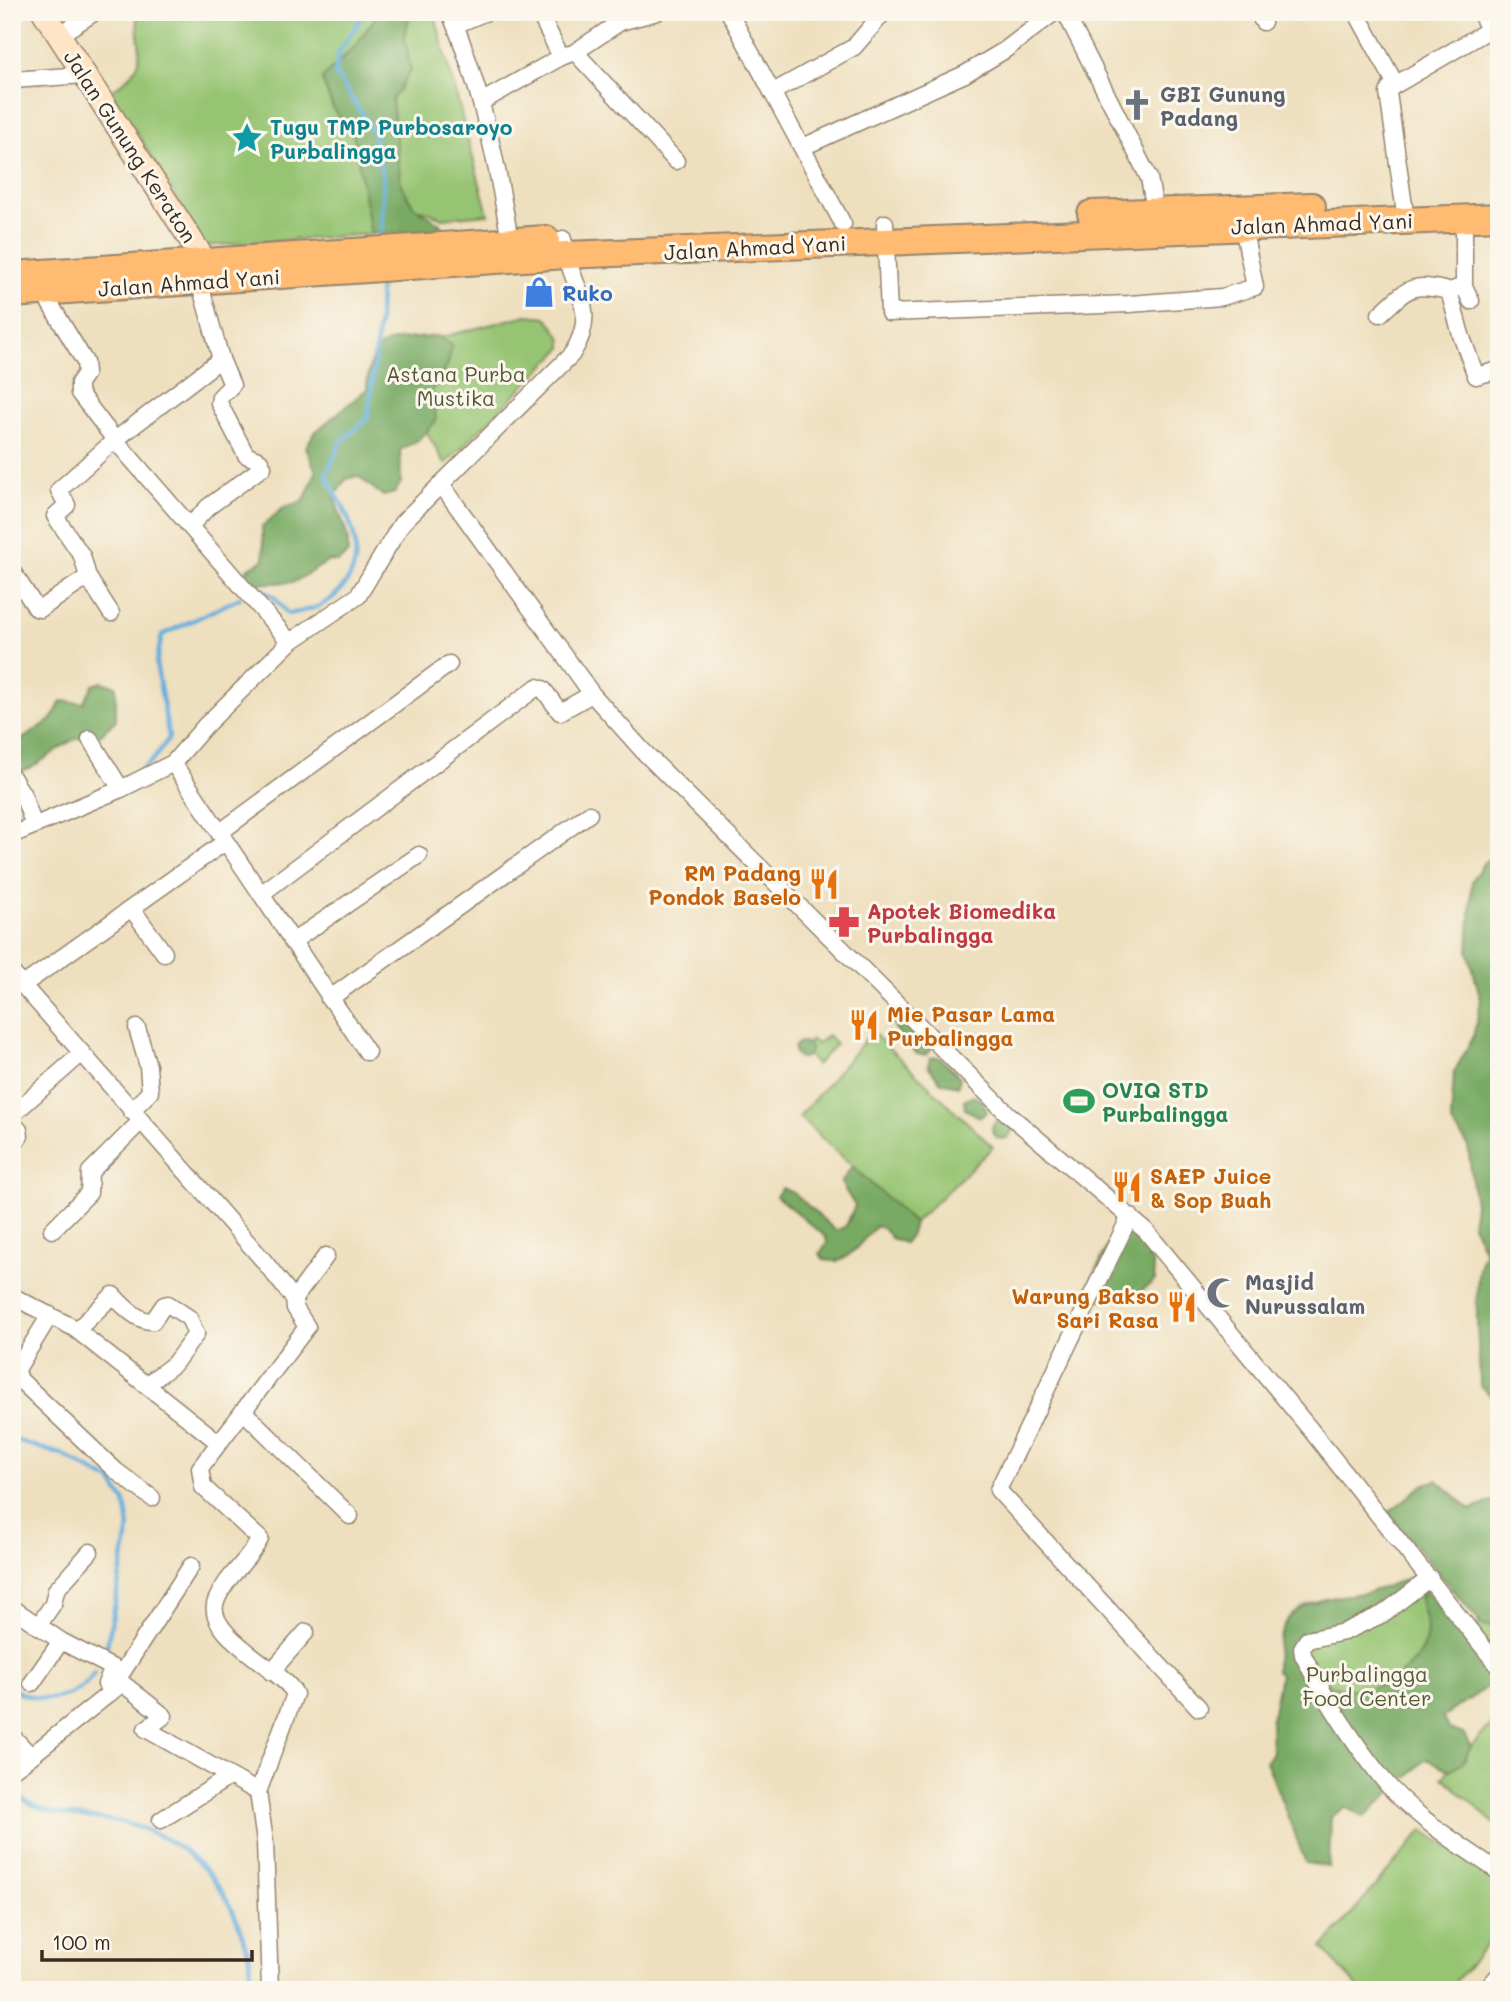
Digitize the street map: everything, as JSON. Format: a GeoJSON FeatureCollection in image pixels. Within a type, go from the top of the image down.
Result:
{"type":"FeatureCollection","features":[{"type":"Feature","properties":{"kind":"main road","name":"Jalan Ahmad Yani"},"geometry":{"type":"LineString","coordinates":[[12,294],[376,259],[886,232],[1405,211],[1499,198]]}},
{"type":"Feature","properties":{"kind":"main road","name":"Jalan Ahmad Yani"},"geometry":{"type":"LineString","coordinates":[[1405,211],[1464,218],[1499,217]]}},
{"type":"Feature","properties":{"kind":"main road","name":"Jalan Ahmad Yani"},"geometry":{"type":"LineString","coordinates":[[376,259],[510,241],[565,247],[842,224],[886,232]]}},
{"type":"Feature","properties":{"kind":"main road","name":"Jalan Ahmad Yani"},"geometry":{"type":"LineString","coordinates":[[12,275],[207,274]]}},
{"type":"Feature","properties":{"kind":"street","name":"Jalan Gunung Keraton"},"geometry":{"type":"LineString","coordinates":[[44,12],[207,274]]}},
{"type":"Feature","properties":{"kind":"street"},"geometry":{"type":"LineString","coordinates":[[59,35],[95,12]]}},
{"type":"Feature","properties":{"kind":"street"},"geometry":{"type":"LineString","coordinates":[[485,12],[453,19],[495,147],[510,241]]}},
{"type":"Feature","properties":{"kind":"street"},"geometry":{"type":"LineString","coordinates":[[539,12],[568,55],[676,161]]}},
{"type":"Feature","properties":{"kind":"street"},"geometry":{"type":"LineString","coordinates":[[482,101],[568,55],[620,22],[657,12]]}},
{"type":"Feature","properties":{"kind":"street"},"geometry":{"type":"LineString","coordinates":[[729,12],[842,224]]}},
{"type":"Feature","properties":{"kind":"street"},"geometry":{"type":"LineString","coordinates":[[773,92],[854,47],[884,12]]}},
{"type":"Feature","properties":{"kind":"street"},"geometry":{"type":"LineString","coordinates":[[803,147],[965,74],[1005,50],[1055,12]]}},
{"type":"Feature","properties":{"kind":"street"},"geometry":{"type":"LineString","coordinates":[[1065,12],[1149,178],[1157,221]]}},
{"type":"Feature","properties":{"kind":"street"},"geometry":{"type":"LineString","coordinates":[[1356,12],[1395,83]]}},
{"type":"Feature","properties":{"kind":"street"},"geometry":{"type":"LineString","coordinates":[[1405,211],[1388,93],[1395,83],[1494,27],[1480,12]]}},
{"type":"Feature","properties":{"kind":"street"},"geometry":{"type":"LineString","coordinates":[[12,80],[85,75]]}},
{"type":"Feature","properties":{"kind":"street"},"geometry":{"type":"LineString","coordinates":[[886,232],[889,313],[1077,307],[1222,298],[1255,287],[1255,217]]}},
{"type":"Feature","properties":{"kind":"street"},"geometry":{"type":"LineString","coordinates":[[1464,218],[1457,288],[1461,335],[1476,376],[1499,370]]}},
{"type":"Feature","properties":{"kind":"street"},"geometry":{"type":"LineString","coordinates":[[12,835],[32,820],[173,763],[205,726],[290,642],[358,596],[402,523],[572,354],[582,338],[586,329],[584,306],[565,247]]}},
{"type":"Feature","properties":{"kind":"street"},"geometry":{"type":"LineString","coordinates":[[190,526],[208,507],[263,467],[260,461],[246,455],[219,403],[220,397],[232,385],[221,359],[207,274]]}},
{"type":"Feature","properties":{"kind":"street"},"geometry":{"type":"LineString","coordinates":[[1380,314],[1410,288],[1419,286],[1457,288],[1471,301]]}},
{"type":"Feature","properties":{"kind":"street"},"geometry":{"type":"LineString","coordinates":[[43,292],[85,362],[86,373],[79,383],[79,393],[116,440],[243,584],[290,642]]}},
{"type":"Feature","properties":{"kind":"street"},"geometry":{"type":"LineString","coordinates":[[111,612],[88,577],[82,556],[54,516],[67,505],[59,489],[116,440],[221,359]]}},
{"type":"Feature","properties":{"kind":"street"},"geometry":{"type":"LineString","coordinates":[[441,484],[592,694],[643,751],[1007,1113],[1063,1164],[1130,1216],[1250,1356],[1499,1667]]}},
{"type":"Feature","properties":{"kind":"street"},"geometry":{"type":"LineString","coordinates":[[12,571],[36,608],[40,609],[88,577]]}},
{"type":"Feature","properties":{"kind":"street"},"geometry":{"type":"LineString","coordinates":[[270,1990],[265,1842],[258,1792],[295,1694],[237,1643],[214,1610],[224,1583],[260,1539],[203,1487],[200,1468],[307,1327],[295,1308],[294,1299],[18,979],[132,909],[449,664]]}},
{"type":"Feature","properties":{"kind":"street"},"geometry":{"type":"LineString","coordinates":[[261,894],[537,687],[543,689],[560,712],[592,694]]}},
{"type":"Feature","properties":{"kind":"street"},"geometry":{"type":"LineString","coordinates":[[90,739],[118,785]]}},
{"type":"Feature","properties":{"kind":"street"},"geometry":{"type":"LineString","coordinates":[[173,763],[367,1052]]}},
{"type":"Feature","properties":{"kind":"street"},"geometry":{"type":"LineString","coordinates":[[12,777],[23,795],[32,820]]}},
{"type":"Feature","properties":{"kind":"street"},"geometry":{"type":"LineString","coordinates":[[329,999],[589,814]]}},
{"type":"Feature","properties":{"kind":"street"},"geometry":{"type":"LineString","coordinates":[[292,942],[419,855]]}},
{"type":"Feature","properties":{"kind":"street"},"geometry":{"type":"LineString","coordinates":[[132,909],[164,953]]}},
{"type":"Feature","properties":{"kind":"street"},"geometry":{"type":"LineString","coordinates":[[52,1230],[89,1193],[90,1172],[135,1116],[150,1092],[148,1066],[137,1028]]}},
{"type":"Feature","properties":{"kind":"street"},"geometry":{"type":"LineString","coordinates":[[12,1115],[82,1053]]}},
{"type":"Feature","properties":{"kind":"street"},"geometry":{"type":"LineString","coordinates":[[12,1123],[19,1130],[20,1136],[12,1147]]}},
{"type":"Feature","properties":{"kind":"street"},"geometry":{"type":"LineString","coordinates":[[1130,1216],[998,1490],[1199,1708]]}},
{"type":"Feature","properties":{"kind":"street"},"geometry":{"type":"LineString","coordinates":[[294,1299],[326,1256]]}},
{"type":"Feature","properties":{"kind":"street"},"geometry":{"type":"LineString","coordinates":[[77,1331],[113,1295],[129,1311],[148,1322],[153,1321],[164,1305],[169,1304],[189,1318],[196,1334],[174,1364],[146,1385]]}},
{"type":"Feature","properties":{"kind":"street"},"geometry":{"type":"LineString","coordinates":[[12,1296],[77,1331],[218,1442]]}},
{"type":"Feature","properties":{"kind":"street"},"geometry":{"type":"LineString","coordinates":[[50,1315],[17,1369],[19,1379],[116,1471],[152,1498]]}},
{"type":"Feature","properties":{"kind":"street"},"geometry":{"type":"LineString","coordinates":[[243,1411],[350,1516]]}},
{"type":"Feature","properties":{"kind":"street"},"geometry":{"type":"LineString","coordinates":[[38,1626],[53,1604],[56,1590],[69,1572],[90,1552]]}},
{"type":"Feature","properties":{"kind":"street"},"geometry":{"type":"LineString","coordinates":[[12,1608],[61,1641],[121,1674],[191,1566]]}},
{"type":"Feature","properties":{"kind":"street"},"geometry":{"type":"LineString","coordinates":[[1430,1578],[1383,1614],[1344,1632],[1307,1640],[1302,1648],[1303,1655],[1326,1697],[1382,1779],[1417,1812],[1499,1872]]}},
{"type":"Feature","properties":{"kind":"street"},"geometry":{"type":"LineString","coordinates":[[271,1672],[306,1632]]}},
{"type":"Feature","properties":{"kind":"street"},"geometry":{"type":"LineString","coordinates":[[32,1683],[61,1641]]}},
{"type":"Feature","properties":{"kind":"street"},"geometry":{"type":"LineString","coordinates":[[110,1693],[106,1684],[113,1668]]}},
{"type":"Feature","properties":{"kind":"street"},"geometry":{"type":"LineString","coordinates":[[12,1770],[122,1683],[164,1716],[146,1729],[258,1792]]}},
{"type":"Feature","properties":{"kind":"street"},"geometry":{"type":"LineString","coordinates":[[12,1736],[31,1756]]}},
{"type":"Feature","properties":{"kind":"street"},"geometry":{"type":"LineString","coordinates":[[161,1820],[229,1777]]}},
{"type":"Feature","properties":{"kind":"street"},"geometry":{"type":"LineString","coordinates":[[1486,1990],[1499,1975]]}},
{"type":"Feature","properties":{"kind":"green space"},"geometry":{"type":"Polygon","coordinates":[[[137,12],[379,12],[357,44],[322,79],[333,108],[354,137],[371,234],[206,246],[111,91],[132,73],[137,65],[140,49],[137,12]]]}},
{"type":"Feature","properties":{"kind":"green space"},"geometry":{"type":"Polygon","coordinates":[[[379,12],[411,12],[404,36],[411,70],[392,100],[401,185],[414,207],[439,223],[445,231],[371,234],[354,137],[333,108],[322,79],[357,44],[379,12]]]}},
{"type":"Feature","properties":{"kind":"green space"},"geometry":{"type":"Polygon","coordinates":[[[411,12],[434,12],[488,214],[443,218],[413,207],[400,184],[392,100],[411,70],[403,37],[411,12]]]}},
{"type":"Feature","properties":{"kind":"green space","name":"Astana Purba Mustika"},"geometry":{"type":"Polygon","coordinates":[[[527,315],[546,317],[562,339],[562,348],[445,464],[385,360],[408,346],[527,315]]]}},
{"type":"Feature","properties":{"kind":"green space"},"geometry":{"type":"Polygon","coordinates":[[[438,336],[452,345],[448,364],[432,390],[436,421],[418,440],[400,450],[401,482],[395,493],[383,496],[358,476],[346,479],[334,497],[348,538],[348,553],[338,562],[329,561],[294,582],[250,584],[245,579],[247,569],[264,560],[262,527],[284,507],[304,501],[316,472],[306,447],[314,433],[367,389],[372,358],[378,349],[396,340],[438,336]]]}},
{"type":"Feature","properties":{"kind":"green space"},"geometry":{"type":"Polygon","coordinates":[[[102,682],[116,686],[116,720],[99,736],[87,736],[68,743],[33,767],[22,771],[12,762],[12,746],[52,719],[61,701],[83,703],[93,685],[102,682]]]}},
{"type":"Feature","properties":{"kind":"green space"},"geometry":{"type":"Polygon","coordinates":[[[1499,853],[1499,1246],[1494,1260],[1499,1274],[1499,1409],[1495,1399],[1480,1386],[1477,1296],[1480,1263],[1485,1252],[1472,1224],[1475,1205],[1468,1145],[1451,1122],[1454,1072],[1473,1038],[1481,1000],[1468,951],[1472,881],[1484,862],[1499,853]]]}},
{"type":"Feature","properties":{"kind":"green space"},"geometry":{"type":"Polygon","coordinates":[[[899,1018],[914,1027],[912,1040],[902,1037],[896,1030],[893,1023],[899,1018]]]}},
{"type":"Feature","properties":{"kind":"green space"},"geometry":{"type":"Polygon","coordinates":[[[872,1032],[993,1147],[914,1223],[799,1117],[872,1032]]]}},
{"type":"Feature","properties":{"kind":"green space"},"geometry":{"type":"Polygon","coordinates":[[[828,1035],[836,1044],[816,1065],[802,1048],[811,1040],[817,1044],[828,1035]]]}},
{"type":"Feature","properties":{"kind":"green space"},"geometry":{"type":"Polygon","coordinates":[[[918,1035],[926,1035],[932,1045],[926,1055],[918,1055],[912,1049],[912,1041],[918,1035]]]}},
{"type":"Feature","properties":{"kind":"green space"},"geometry":{"type":"Polygon","coordinates":[[[802,1042],[808,1044],[808,1056],[802,1058],[796,1056],[794,1050],[796,1044],[802,1042]]]}},
{"type":"Feature","properties":{"kind":"green space"},"geometry":{"type":"Polygon","coordinates":[[[939,1057],[960,1077],[958,1086],[941,1082],[928,1066],[930,1058],[939,1057]]]}},
{"type":"Feature","properties":{"kind":"green space"},"geometry":{"type":"Polygon","coordinates":[[[972,1096],[983,1101],[987,1112],[980,1117],[965,1109],[964,1100],[972,1096]]]}},
{"type":"Feature","properties":{"kind":"green space"},"geometry":{"type":"Polygon","coordinates":[[[1002,1119],[1009,1122],[1012,1129],[1009,1136],[1002,1139],[995,1136],[992,1129],[995,1122],[1002,1119]]]}},
{"type":"Feature","properties":{"kind":"green space"},"geometry":{"type":"Polygon","coordinates":[[[852,1166],[914,1223],[911,1234],[904,1243],[891,1238],[883,1228],[876,1226],[846,1257],[831,1261],[823,1259],[820,1253],[827,1243],[826,1237],[776,1196],[782,1188],[794,1193],[836,1231],[846,1226],[855,1206],[841,1183],[852,1166]]]}},
{"type":"Feature","properties":{"kind":"green space"},"geometry":{"type":"Polygon","coordinates":[[[1133,1231],[1152,1262],[1155,1280],[1140,1291],[1122,1298],[1104,1300],[1085,1296],[1109,1242],[1133,1231]]]}},
{"type":"Feature","properties":{"kind":"green space"},"geometry":{"type":"Polygon","coordinates":[[[1437,1480],[1471,1510],[1499,1498],[1499,1626],[1482,1625],[1388,1513],[1423,1485],[1437,1480]]]}},
{"type":"Feature","properties":{"kind":"green space","name":"Purbalingga Food Center"},"geometry":{"type":"Polygon","coordinates":[[[1410,1578],[1415,1581],[1411,1589],[1340,1625],[1299,1633],[1296,1651],[1313,1679],[1344,1688],[1362,1689],[1388,1681],[1411,1665],[1425,1642],[1427,1629],[1421,1605],[1423,1587],[1497,1676],[1492,1684],[1442,1717],[1449,1729],[1464,1734],[1471,1747],[1463,1762],[1450,1770],[1426,1759],[1364,1817],[1345,1807],[1331,1817],[1329,1867],[1306,1863],[1266,1761],[1272,1753],[1271,1722],[1280,1675],[1276,1671],[1281,1632],[1298,1610],[1310,1604],[1369,1592],[1410,1578]]]}},
{"type":"Feature","properties":{"kind":"green space","name":"Purbalingga Food Center"},"geometry":{"type":"Polygon","coordinates":[[[1410,1583],[1492,1684],[1442,1717],[1435,1740],[1286,1708],[1296,1620],[1410,1583]]]}},
{"type":"Feature","properties":{"kind":"green space"},"geometry":{"type":"Polygon","coordinates":[[[1478,1621],[1482,1625],[1499,1626],[1499,1660],[1477,1632],[1478,1621]]]}},
{"type":"Feature","properties":{"kind":"green space","name":"Purbalingga Food Center"},"geometry":{"type":"Polygon","coordinates":[[[1499,1716],[1499,1828],[1443,1777],[1499,1716]]]}},
{"type":"Feature","properties":{"kind":"green space"},"geometry":{"type":"Polygon","coordinates":[[[1423,1830],[1499,1882],[1499,1931],[1448,1990],[1361,1990],[1322,1948],[1423,1830]]]}},
{"type":"Feature","properties":{"kind":"waterway"},"geometry":{"type":"LineString","coordinates":[[365,12],[339,52],[335,73],[373,131],[383,178],[381,240]]}},
{"type":"Feature","properties":{"kind":"waterway"},"geometry":{"type":"LineString","coordinates":[[262,590],[273,596],[288,614],[312,609],[332,598],[344,586],[352,572],[356,558],[352,530],[326,475],[341,442],[368,418],[379,320],[380,277]]}},
{"type":"Feature","properties":{"kind":"waterway"},"geometry":{"type":"LineString","coordinates":[[136,774],[153,760],[169,738],[156,663],[162,635],[240,598]]}},
{"type":"Feature","properties":{"kind":"waterway"},"geometry":{"type":"LineString","coordinates":[[12,813],[70,802]]}},
{"type":"Feature","properties":{"kind":"waterway"},"geometry":{"type":"LineString","coordinates":[[12,1439],[63,1455],[111,1481],[125,1502],[129,1527],[105,1657]]}},
{"type":"Feature","properties":{"kind":"waterway"},"geometry":{"type":"LineString","coordinates":[[12,1689],[34,1697],[57,1698],[78,1690],[95,1672]]}},
{"type":"Feature","properties":{"kind":"waterway"},"geometry":{"type":"LineString","coordinates":[[12,1792],[34,1806],[55,1813],[103,1819],[142,1829],[176,1845],[191,1857],[217,1885],[238,1923],[249,1956],[251,1990]]}},
{"type":"Feature","properties":{"kind":"place","name":"GBI Gunung Padang"},"geometry":{"type":"Point","coordinates":[1137,105]}},
{"type":"Feature","properties":{"kind":"place","name":"Tugu TMP Purbosaroyo Purbalingga"},"geometry":{"type":"Point","coordinates":[247,138]}},
{"type":"Feature","properties":{"kind":"place","name":"Ruko"},"geometry":{"type":"Point","coordinates":[539,292]}},
{"type":"Feature","properties":{"kind":"place","name":"RM Padang Pondok Baselo"},"geometry":{"type":"Point","coordinates":[824,884]}},
{"type":"Feature","properties":{"kind":"place","name":"Apotek Biomedika Purbalingga"},"geometry":{"type":"Point","coordinates":[844,922]}},
{"type":"Feature","properties":{"kind":"place","name":"Mie Pasar Lama Purbalingga"},"geometry":{"type":"Point","coordinates":[864,1025]}},
{"type":"Feature","properties":{"kind":"place","name":"OVIQ STD Purbalingga"},"geometry":{"type":"Point","coordinates":[1079,1101]}},
{"type":"Feature","properties":{"kind":"place","name":"SAEP Juice & Sop Buah"},"geometry":{"type":"Point","coordinates":[1127,1187]}},
{"type":"Feature","properties":{"kind":"place","name":"Masjid Nurussalam"},"geometry":{"type":"Point","coordinates":[1222,1293]}},
{"type":"Feature","properties":{"kind":"place","name":"Warung Bakso Sari Rasa"},"geometry":{"type":"Point","coordinates":[1182,1307]}}]}
